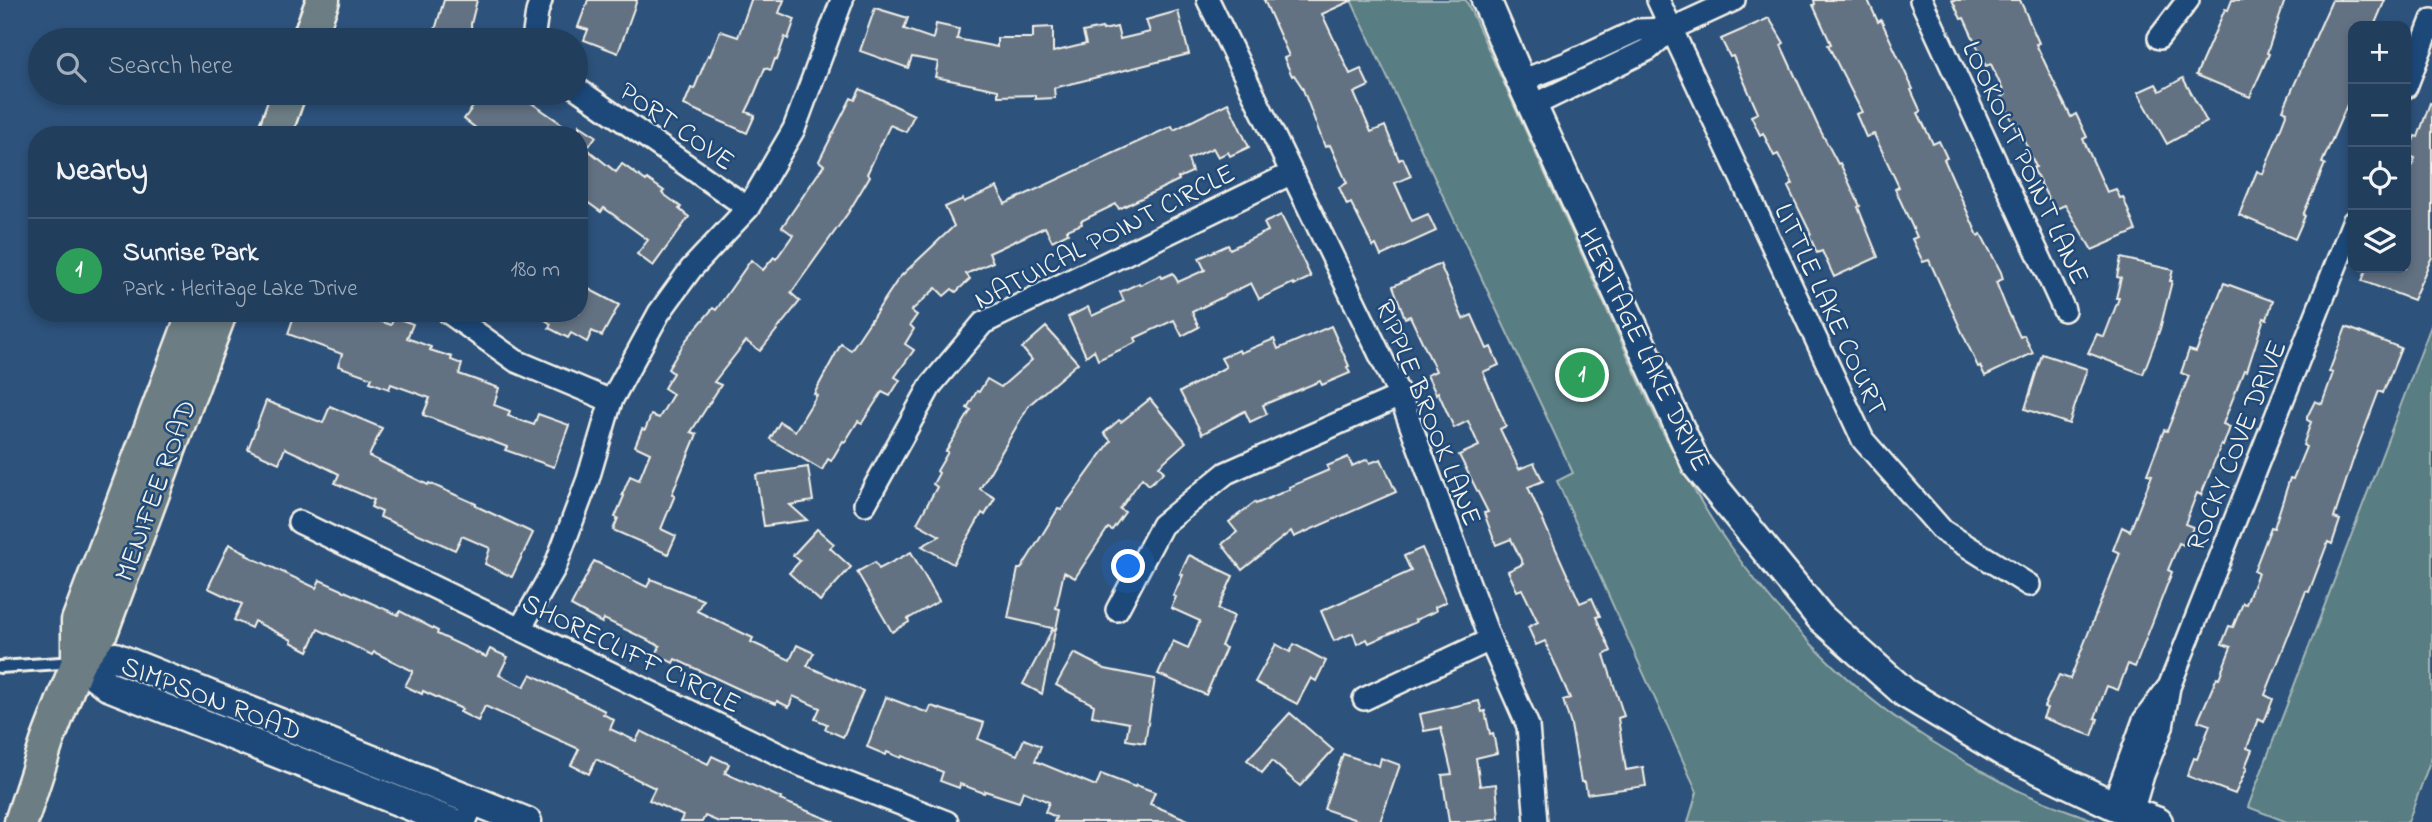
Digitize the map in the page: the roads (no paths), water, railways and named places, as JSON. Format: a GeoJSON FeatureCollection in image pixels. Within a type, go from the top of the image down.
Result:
{"type":"FeatureCollection","features":[{"type":"Feature","properties":{"kind":"main road"},"geometry":{"type":"LineString","coordinates":[[312,28],[323,0]]}},
{"type":"Feature","properties":{"kind":"main road"},"geometry":{"type":"LineString","coordinates":[[277,126],[285,105]]}},
{"type":"Feature","properties":{"kind":"main road","name":"MENIFEE ROAD"},"geometry":{"type":"LineString","coordinates":[[78,662],[78,621],[191,322]]}},
{"type":"Feature","properties":{"kind":"main road","name":"MENIFEE ROAD"},"geometry":{"type":"LineString","coordinates":[[21,822],[47,742],[78,662],[102,630],[217,322]]}},
{"type":"Feature","properties":{"kind":"street"},"geometry":{"type":"LineString","coordinates":[[535,28],[541,0]]}},
{"type":"Feature","properties":{"kind":"street"},"geometry":{"type":"LineString","coordinates":[[520,629],[555,567],[588,479],[611,401],[659,313],[691,269],[748,208],[794,129],[842,0]]}},
{"type":"Feature","properties":{"kind":"street","name":"RIPPLE BROOK LANE"},"geometry":{"type":"LineString","coordinates":[[1208,0],[1400,396],[1490,640],[1528,726],[1535,822]]}},
{"type":"Feature","properties":{"kind":"street","name":"HERITAGE LAKE DRIVE"},"geometry":{"type":"LineString","coordinates":[[1486,0],[1697,466],[1820,617],[1905,693],[2007,754],[2135,813]]}},
{"type":"Feature","properties":{"kind":"street","name":"LITTLE LAKE COURT"},"geometry":{"type":"LineString","coordinates":[[1658,0],[1863,440],[1943,531],[2029,585]]}},
{"type":"Feature","properties":{"kind":"street"},"geometry":{"type":"LineString","coordinates":[[1526,93],[1567,63],[1638,30],[1671,29],[1734,0]]}},
{"type":"Feature","properties":{"kind":"street","name":"LOOKOUT POINT LANE"},"geometry":{"type":"LineString","coordinates":[[1921,0],[2064,310]]}},
{"type":"Feature","properties":{"kind":"street"},"geometry":{"type":"LineString","coordinates":[[2159,38],[2188,0]]}},
{"type":"Feature","properties":{"kind":"street"},"geometry":{"type":"LineString","coordinates":[[2407,84],[2432,20]]}},
{"type":"Feature","properties":{"kind":"street","name":"PORT COVE"},"geometry":{"type":"LineString","coordinates":[[588,96],[748,208]]}},
{"type":"Feature","properties":{"kind":"street","name":"NATUICAL POINT CIRCLE"},"geometry":{"type":"LineString","coordinates":[[865,504],[930,385],[983,323],[1292,173]]}},
{"type":"Feature","properties":{"kind":"street","name":"ROCKY COVE DRIVE"},"geometry":{"type":"LineString","coordinates":[[2135,813],[2144,720],[2169,687],[2348,235]]}},
{"type":"Feature","properties":{"kind":"street"},"geometry":{"type":"LineString","coordinates":[[462,322],[516,361],[611,401]]}},
{"type":"Feature","properties":{"kind":"street"},"geometry":{"type":"LineString","coordinates":[[1116,610],[1163,525],[1226,474],[1400,396]]}},
{"type":"Feature","properties":{"kind":"street","name":"SHORECLIFF CIRCLE"},"geometry":{"type":"LineString","coordinates":[[299,522],[803,766],[947,822]]}},
{"type":"Feature","properties":{"kind":"street"},"geometry":{"type":"LineString","coordinates":[[1364,699],[1490,640]]}},
{"type":"Feature","properties":{"kind":"street","name":"SIMPSON ROAD"},"geometry":{"type":"LineString","coordinates":[[78,662],[108,686],[456,813],[527,822]]}},
{"type":"Feature","properties":{"kind":"lane"},"geometry":{"type":"LineString","coordinates":[[0,667],[78,662]]}},
{"type":"Feature","properties":{"kind":"place","name":"Sunrise Park"},"geometry":{"type":"Point","coordinates":[1582,375]}}]}
